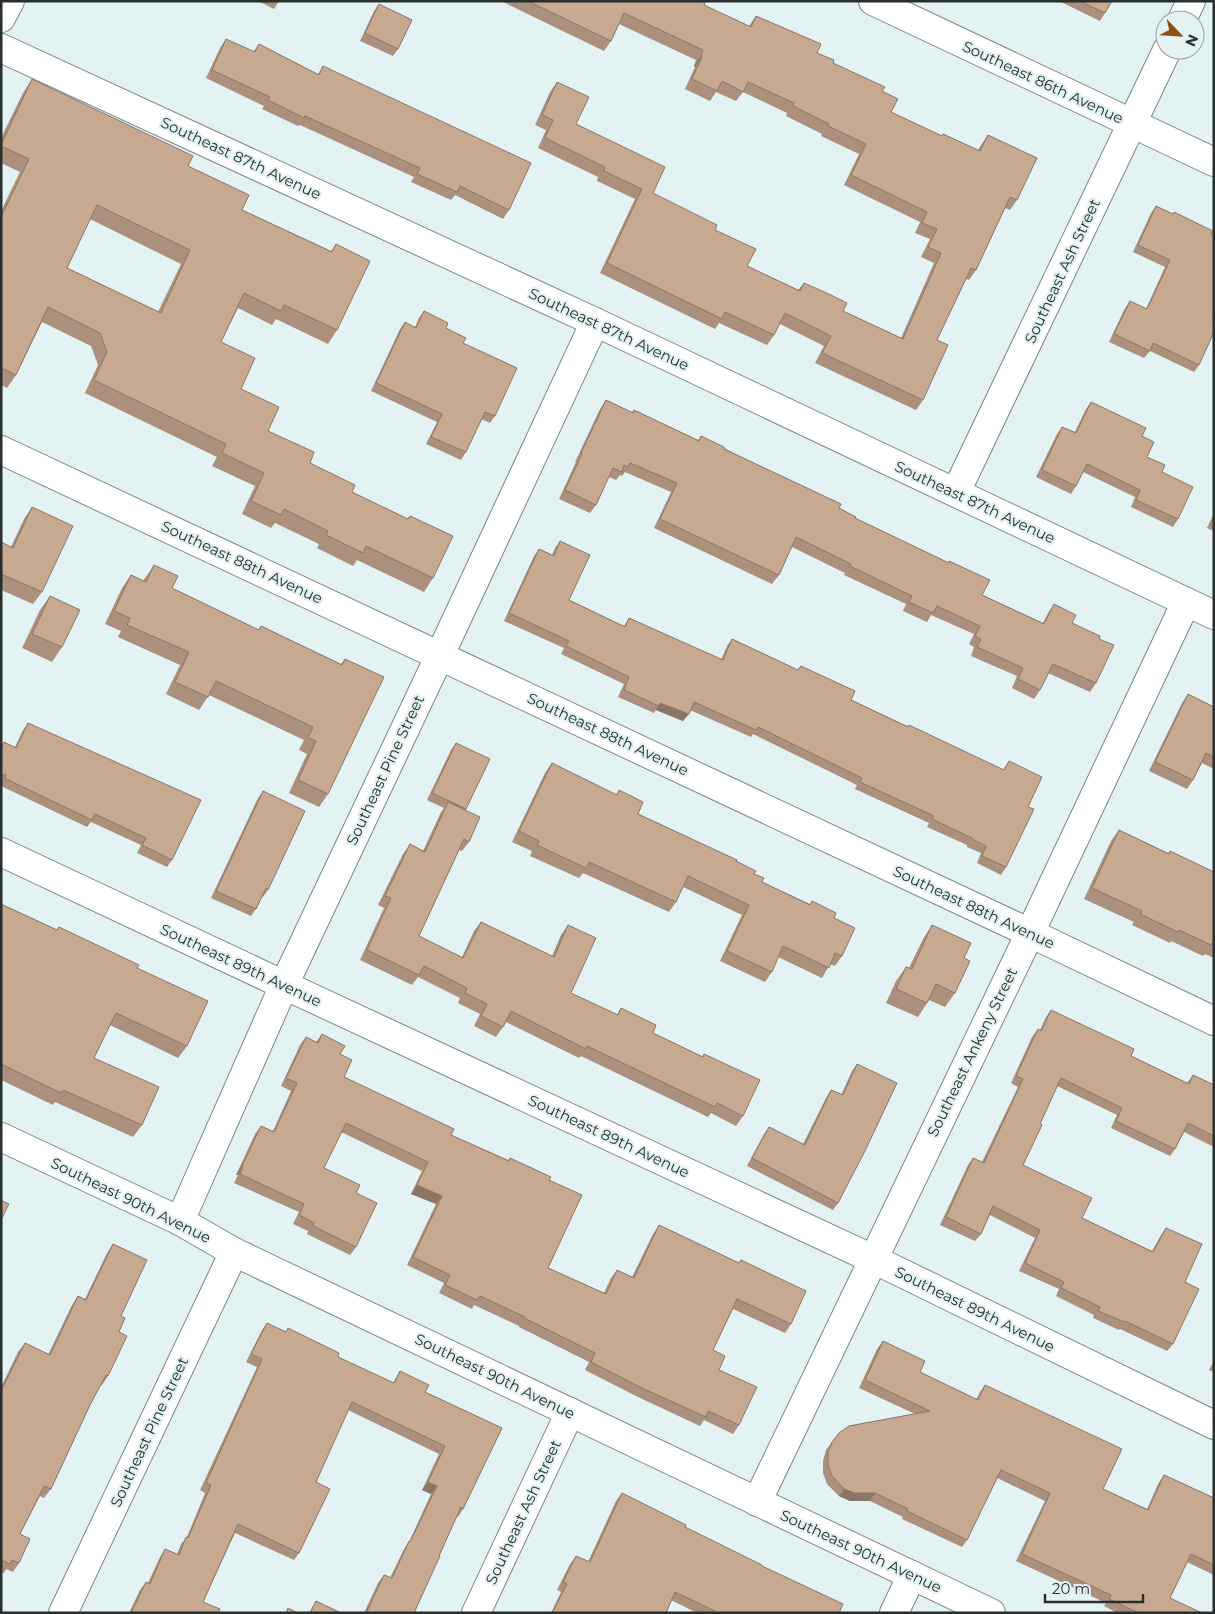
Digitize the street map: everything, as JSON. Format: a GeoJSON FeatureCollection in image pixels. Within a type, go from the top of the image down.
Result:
{"type":"FeatureCollection","features":[{"type":"Feature","properties":{"kind":"street"},"geometry":{"type":"LineString","coordinates":[[1,18],[10,1]]}},
{"type":"Feature","properties":{"kind":"street","name":"Southeast 86th Avenue"},"geometry":{"type":"LineString","coordinates":[[873,1],[1214,162]]}},
{"type":"Feature","properties":{"kind":"street","name":"Southeast 87th Avenue"},"geometry":{"type":"LineString","coordinates":[[1,48],[595,322],[1214,615]]}},
{"type":"Feature","properties":{"kind":"street","name":"Southeast Ash Street"},"geometry":{"type":"LineString","coordinates":[[956,492],[1163,60]]}},
{"type":"Feature","properties":{"kind":"street","name":"Southeast Pine Street"},"geometry":{"type":"LineString","coordinates":[[180,1221],[284,986],[595,322]]}},
{"type":"Feature","properties":{"kind":"street","name":"Southeast 88th Avenue"},"geometry":{"type":"LineString","coordinates":[[1,450],[1214,1021]]}},
{"type":"Feature","properties":{"kind":"street","name":"Southeast Ankeny Street"},"geometry":{"type":"LineString","coordinates":[[757,1502],[1030,933],[1186,602]]}},
{"type":"Feature","properties":{"kind":"street","name":"Southeast 89th Avenue"},"geometry":{"type":"LineString","coordinates":[[1,852],[284,986],[873,1259],[1214,1426]]}},
{"type":"Feature","properties":{"kind":"street","name":"Southeast 90th Avenue"},"geometry":{"type":"LineString","coordinates":[[1,1137],[180,1221],[234,1252],[991,1613]]}},
{"type":"Feature","properties":{"kind":"street","name":"Southeast Pine Street"},"geometry":{"type":"LineString","coordinates":[[64,1613],[234,1252]]}},
{"type":"Feature","properties":{"kind":"street","name":"Southeast Ash Street"},"geometry":{"type":"LineString","coordinates":[[476,1613],[570,1412]]}},
{"type":"Feature","properties":{"kind":"street"},"geometry":{"type":"LineString","coordinates":[[894,1613],[912,1575]]}},
{"type":"Feature","properties":{"kind":"building"},"geometry":{"type":"Polygon","coordinates":[[[528,1],[703,1],[704,5],[751,27],[756,16],[821,44],[817,53],[834,60],[833,63],[885,87],[882,91],[898,99],[891,112],[942,136],[943,134],[980,151],[988,135],[1037,158],[1017,200],[1010,197],[976,270],[971,268],[937,340],[948,345],[923,400],[822,353],[831,336],[785,313],[774,335],[725,312],[722,319],[607,263],[642,189],[604,171],[605,167],[545,138],[553,120],[542,115],[557,82],[589,97],[576,124],[665,167],[653,193],[717,225],[715,230],[756,249],[747,266],[800,291],[804,283],[831,295],[847,303],[843,311],[903,339],[941,253],[928,247],[937,229],[922,223],[927,212],[851,175],[866,144],[828,126],[829,124],[793,106],[794,103],[748,82],[743,92],[722,81],[717,91],[692,79],[702,57],[703,50],[624,13],[611,41],[528,1]]]}},
{"type":"Feature","properties":{"kind":"building"},"geometry":{"type":"Polygon","coordinates":[[[1080,1],[1112,1],[1105,13],[1080,1]]]}},
{"type":"Feature","properties":{"kind":"building"},"geometry":{"type":"Polygon","coordinates":[[[379,4],[412,20],[398,49],[365,33],[379,4]]]}},
{"type":"Feature","properties":{"kind":"building"},"geometry":{"type":"Polygon","coordinates":[[[226,39],[255,52],[259,44],[319,75],[323,66],[531,163],[509,210],[460,186],[457,192],[417,174],[420,168],[305,116],[304,118],[268,100],[270,97],[212,70],[226,39]]]}},
{"type":"Feature","properties":{"kind":"building"},"geometry":{"type":"Polygon","coordinates":[[[32,79],[193,156],[188,166],[249,195],[242,210],[332,252],[336,244],[370,261],[337,330],[284,305],[281,311],[244,293],[221,342],[255,358],[241,389],[279,407],[268,431],[314,452],[310,463],[355,485],[352,492],[408,519],[410,516],[453,536],[433,578],[366,546],[363,553],[326,535],[328,531],[284,509],[281,515],[251,501],[264,473],[222,453],[226,444],[94,380],[107,352],[100,333],[48,307],[16,375],[1,368],[1,217],[29,159],[1,145],[32,79]],[[97,205],[67,268],[161,313],[190,250],[97,205]]]}},
{"type":"Feature","properties":{"kind":"building"},"geometry":{"type":"Polygon","coordinates":[[[1156,206],[1173,214],[1174,212],[1213,231],[1211,234],[1214,235],[1214,315],[1212,318],[1214,319],[1214,332],[1199,365],[1153,343],[1150,351],[1114,334],[1130,301],[1147,309],[1170,260],[1138,245],[1156,206]]]}},
{"type":"Feature","properties":{"kind":"building"},"geometry":{"type":"Polygon","coordinates":[[[424,311],[448,323],[446,328],[466,338],[463,343],[517,368],[495,416],[485,412],[466,452],[431,437],[442,414],[376,383],[405,322],[416,328],[424,311]]]}},
{"type":"Feature","properties":{"kind":"building"},"geometry":{"type":"Polygon","coordinates":[[[606,400],[633,413],[634,410],[699,441],[701,436],[724,447],[724,449],[841,504],[839,508],[855,518],[949,563],[949,561],[990,580],[982,595],[1044,624],[1054,604],[1076,615],[1072,623],[1100,636],[1099,639],[1114,645],[1096,683],[1053,664],[1040,690],[1018,679],[1023,668],[977,647],[981,639],[975,636],[980,626],[937,606],[933,613],[909,602],[912,596],[796,537],[779,575],[660,519],[677,483],[630,463],[628,467],[624,465],[622,472],[613,468],[596,505],[565,490],[606,400]]]}},
{"type":"Feature","properties":{"kind":"building"},"geometry":{"type":"Polygon","coordinates":[[[1091,402],[1146,428],[1142,436],[1154,442],[1147,457],[1165,465],[1162,472],[1193,487],[1178,519],[1136,500],[1140,490],[1087,464],[1076,486],[1042,470],[1062,427],[1076,433],[1091,402]]]}},
{"type":"Feature","properties":{"kind":"building"},"geometry":{"type":"Polygon","coordinates":[[[32,507],[73,526],[42,592],[1,574],[1,542],[13,548],[32,507]]]}},
{"type":"Feature","properties":{"kind":"building"},"geometry":{"type":"Polygon","coordinates":[[[560,541],[590,555],[569,600],[625,627],[629,618],[723,660],[732,639],[798,670],[801,666],[855,691],[851,700],[1004,770],[1009,761],[1042,777],[1028,807],[1034,809],[1006,867],[982,856],[986,846],[932,819],[934,816],[860,782],[862,778],[758,727],[756,730],[694,702],[689,714],[660,703],[659,706],[624,690],[629,677],[566,646],[569,641],[509,613],[539,549],[554,556],[560,541]]]}},
{"type":"Feature","properties":{"kind":"building"},"geometry":{"type":"Polygon","coordinates":[[[154,565],[178,576],[172,588],[259,630],[261,626],[342,665],[345,659],[384,677],[328,794],[298,780],[316,741],[308,738],[313,727],[216,681],[208,697],[175,682],[189,652],[127,625],[130,618],[114,611],[131,575],[146,582],[154,565]]]}},
{"type":"Feature","properties":{"kind":"building"},"geometry":{"type":"Polygon","coordinates":[[[50,596],[80,610],[62,647],[32,634],[50,596]]]}},
{"type":"Feature","properties":{"kind":"building"},"geometry":{"type":"Polygon","coordinates":[[[1188,694],[1214,707],[1214,757],[1206,753],[1193,780],[1155,762],[1188,694]]]}},
{"type":"Feature","properties":{"kind":"building"},"geometry":{"type":"Polygon","coordinates":[[[28,723],[201,800],[172,860],[142,845],[146,838],[95,814],[92,820],[4,778],[6,775],[1,774],[1,748],[4,742],[16,748],[28,723]]]}},
{"type":"Feature","properties":{"kind":"building"},"geometry":{"type":"Polygon","coordinates":[[[456,743],[490,759],[466,809],[432,793],[456,743]]]}},
{"type":"Feature","properties":{"kind":"building"},"geometry":{"type":"Polygon","coordinates":[[[552,763],[617,795],[619,790],[643,802],[638,814],[737,860],[756,871],[754,874],[764,878],[762,882],[810,905],[812,901],[836,913],[834,918],[855,928],[842,956],[835,953],[829,968],[783,946],[772,972],[727,951],[749,905],[688,876],[676,902],[589,862],[586,868],[537,845],[539,841],[519,831],[552,763]]]}},
{"type":"Feature","properties":{"kind":"building"},"geometry":{"type":"Polygon","coordinates":[[[263,791],[305,811],[268,890],[266,888],[256,909],[216,891],[263,791]]]}},
{"type":"Feature","properties":{"kind":"building"},"geometry":{"type":"Polygon","coordinates":[[[448,802],[480,817],[469,842],[464,839],[419,936],[463,958],[481,922],[554,957],[568,925],[596,938],[571,993],[618,1015],[621,1008],[656,1025],[653,1033],[703,1057],[704,1054],[760,1080],[743,1116],[717,1103],[715,1107],[587,1046],[586,1049],[511,1011],[503,1027],[481,1016],[487,1004],[465,993],[467,988],[424,966],[419,975],[367,950],[391,898],[385,896],[410,844],[425,852],[448,802]]]}},
{"type":"Feature","properties":{"kind":"building"},"geometry":{"type":"Polygon","coordinates":[[[1119,830],[1169,854],[1170,851],[1214,872],[1214,943],[1211,945],[1179,930],[1178,932],[1140,914],[1142,911],[1092,888],[1119,830]]]}},
{"type":"Feature","properties":{"kind":"building"},"geometry":{"type":"Polygon","coordinates":[[[1,904],[57,930],[59,927],[139,965],[137,968],[208,1001],[187,1046],[116,1013],[94,1058],[159,1087],[142,1125],[63,1090],[61,1093],[1,1064],[1,904]]]}},
{"type":"Feature","properties":{"kind":"building"},"geometry":{"type":"Polygon","coordinates":[[[932,925],[971,943],[964,958],[970,961],[955,993],[936,984],[927,1003],[896,989],[906,967],[912,969],[932,925]]]}},
{"type":"Feature","properties":{"kind":"building"},"geometry":{"type":"Polygon","coordinates":[[[1051,1010],[1134,1049],[1131,1056],[1189,1084],[1193,1075],[1214,1085],[1214,1136],[1188,1123],[1175,1149],[1116,1121],[1122,1108],[1061,1078],[1023,1165],[1092,1198],[1082,1218],[1153,1252],[1166,1228],[1202,1244],[1185,1282],[1199,1289],[1173,1344],[1125,1321],[1098,1311],[1100,1307],[1061,1288],[1064,1282],[1025,1263],[1040,1230],[993,1206],[981,1234],[946,1217],[973,1158],[984,1163],[1023,1079],[1016,1076],[1038,1029],[1041,1031],[1051,1010]]]}},
{"type":"Feature","properties":{"kind":"building"},"geometry":{"type":"Polygon","coordinates":[[[322,1034],[345,1046],[340,1054],[352,1060],[344,1077],[454,1129],[451,1135],[509,1161],[510,1158],[551,1177],[549,1180],[582,1195],[548,1268],[606,1294],[617,1270],[634,1278],[659,1225],[739,1263],[741,1260],[806,1291],[791,1324],[737,1299],[713,1350],[725,1356],[719,1370],[757,1387],[739,1425],[708,1411],[706,1417],[644,1389],[591,1362],[595,1353],[480,1296],[477,1300],[445,1285],[450,1275],[413,1257],[442,1196],[417,1185],[428,1162],[346,1123],[324,1168],[360,1185],[356,1193],[377,1203],[356,1247],[313,1226],[314,1223],[299,1215],[304,1204],[240,1174],[261,1126],[274,1132],[297,1083],[286,1078],[306,1037],[318,1043],[322,1034]]]}},
{"type":"Feature","properties":{"kind":"building"},"geometry":{"type":"Polygon","coordinates":[[[857,1064],[897,1083],[838,1203],[752,1158],[769,1127],[805,1145],[831,1090],[843,1095],[857,1064]]]}},
{"type":"Feature","properties":{"kind":"building"},"geometry":{"type":"Polygon","coordinates":[[[1,1200],[9,1204],[1,1220],[1,1200]]]}},
{"type":"Feature","properties":{"kind":"building"},"geometry":{"type":"Polygon","coordinates":[[[113,1244],[147,1260],[121,1316],[125,1318],[119,1332],[127,1336],[108,1376],[106,1375],[90,1405],[51,1489],[44,1486],[20,1534],[30,1539],[19,1563],[12,1560],[10,1564],[1,1560],[1,1391],[25,1343],[50,1355],[78,1296],[86,1300],[113,1244]]]}},
{"type":"Feature","properties":{"kind":"building"},"geometry":{"type":"Polygon","coordinates":[[[267,1323],[286,1332],[288,1328],[339,1353],[338,1357],[394,1383],[400,1371],[429,1385],[425,1392],[502,1428],[463,1509],[461,1507],[414,1613],[366,1613],[384,1575],[392,1578],[437,1486],[428,1482],[445,1446],[352,1402],[316,1482],[330,1489],[299,1553],[238,1524],[203,1602],[220,1609],[218,1613],[131,1613],[146,1582],[150,1584],[165,1549],[179,1555],[186,1537],[188,1538],[211,1485],[206,1483],[262,1359],[251,1354],[267,1323]]]}},
{"type":"Feature","properties":{"kind":"building"},"geometry":{"type":"Polygon","coordinates":[[[883,1341],[925,1361],[920,1372],[978,1400],[985,1385],[1122,1449],[1103,1489],[1148,1510],[1164,1475],[1214,1498],[1214,1565],[1191,1554],[1170,1598],[1202,1613],[1139,1613],[1109,1599],[1111,1595],[1022,1554],[1050,1493],[1001,1470],[967,1540],[875,1493],[855,1493],[844,1489],[832,1476],[828,1465],[828,1453],[832,1442],[839,1433],[849,1426],[930,1411],[865,1380],[883,1341]]]}},
{"type":"Feature","properties":{"kind":"building"},"geometry":{"type":"Polygon","coordinates":[[[622,1493],[762,1566],[843,1604],[839,1613],[719,1613],[675,1592],[666,1613],[552,1613],[567,1584],[563,1582],[576,1556],[590,1562],[622,1493]]]}},
{"type":"Feature","properties":{"kind":"building"},"geometry":{"type":"Polygon","coordinates":[[[316,1601],[341,1613],[310,1613],[316,1601]]]}},
{"type":"Feature","properties":{"kind":"building"},"geometry":{"type":"Polygon","coordinates":[[[288,1608],[298,1613],[286,1613],[288,1608]]]}}]}
